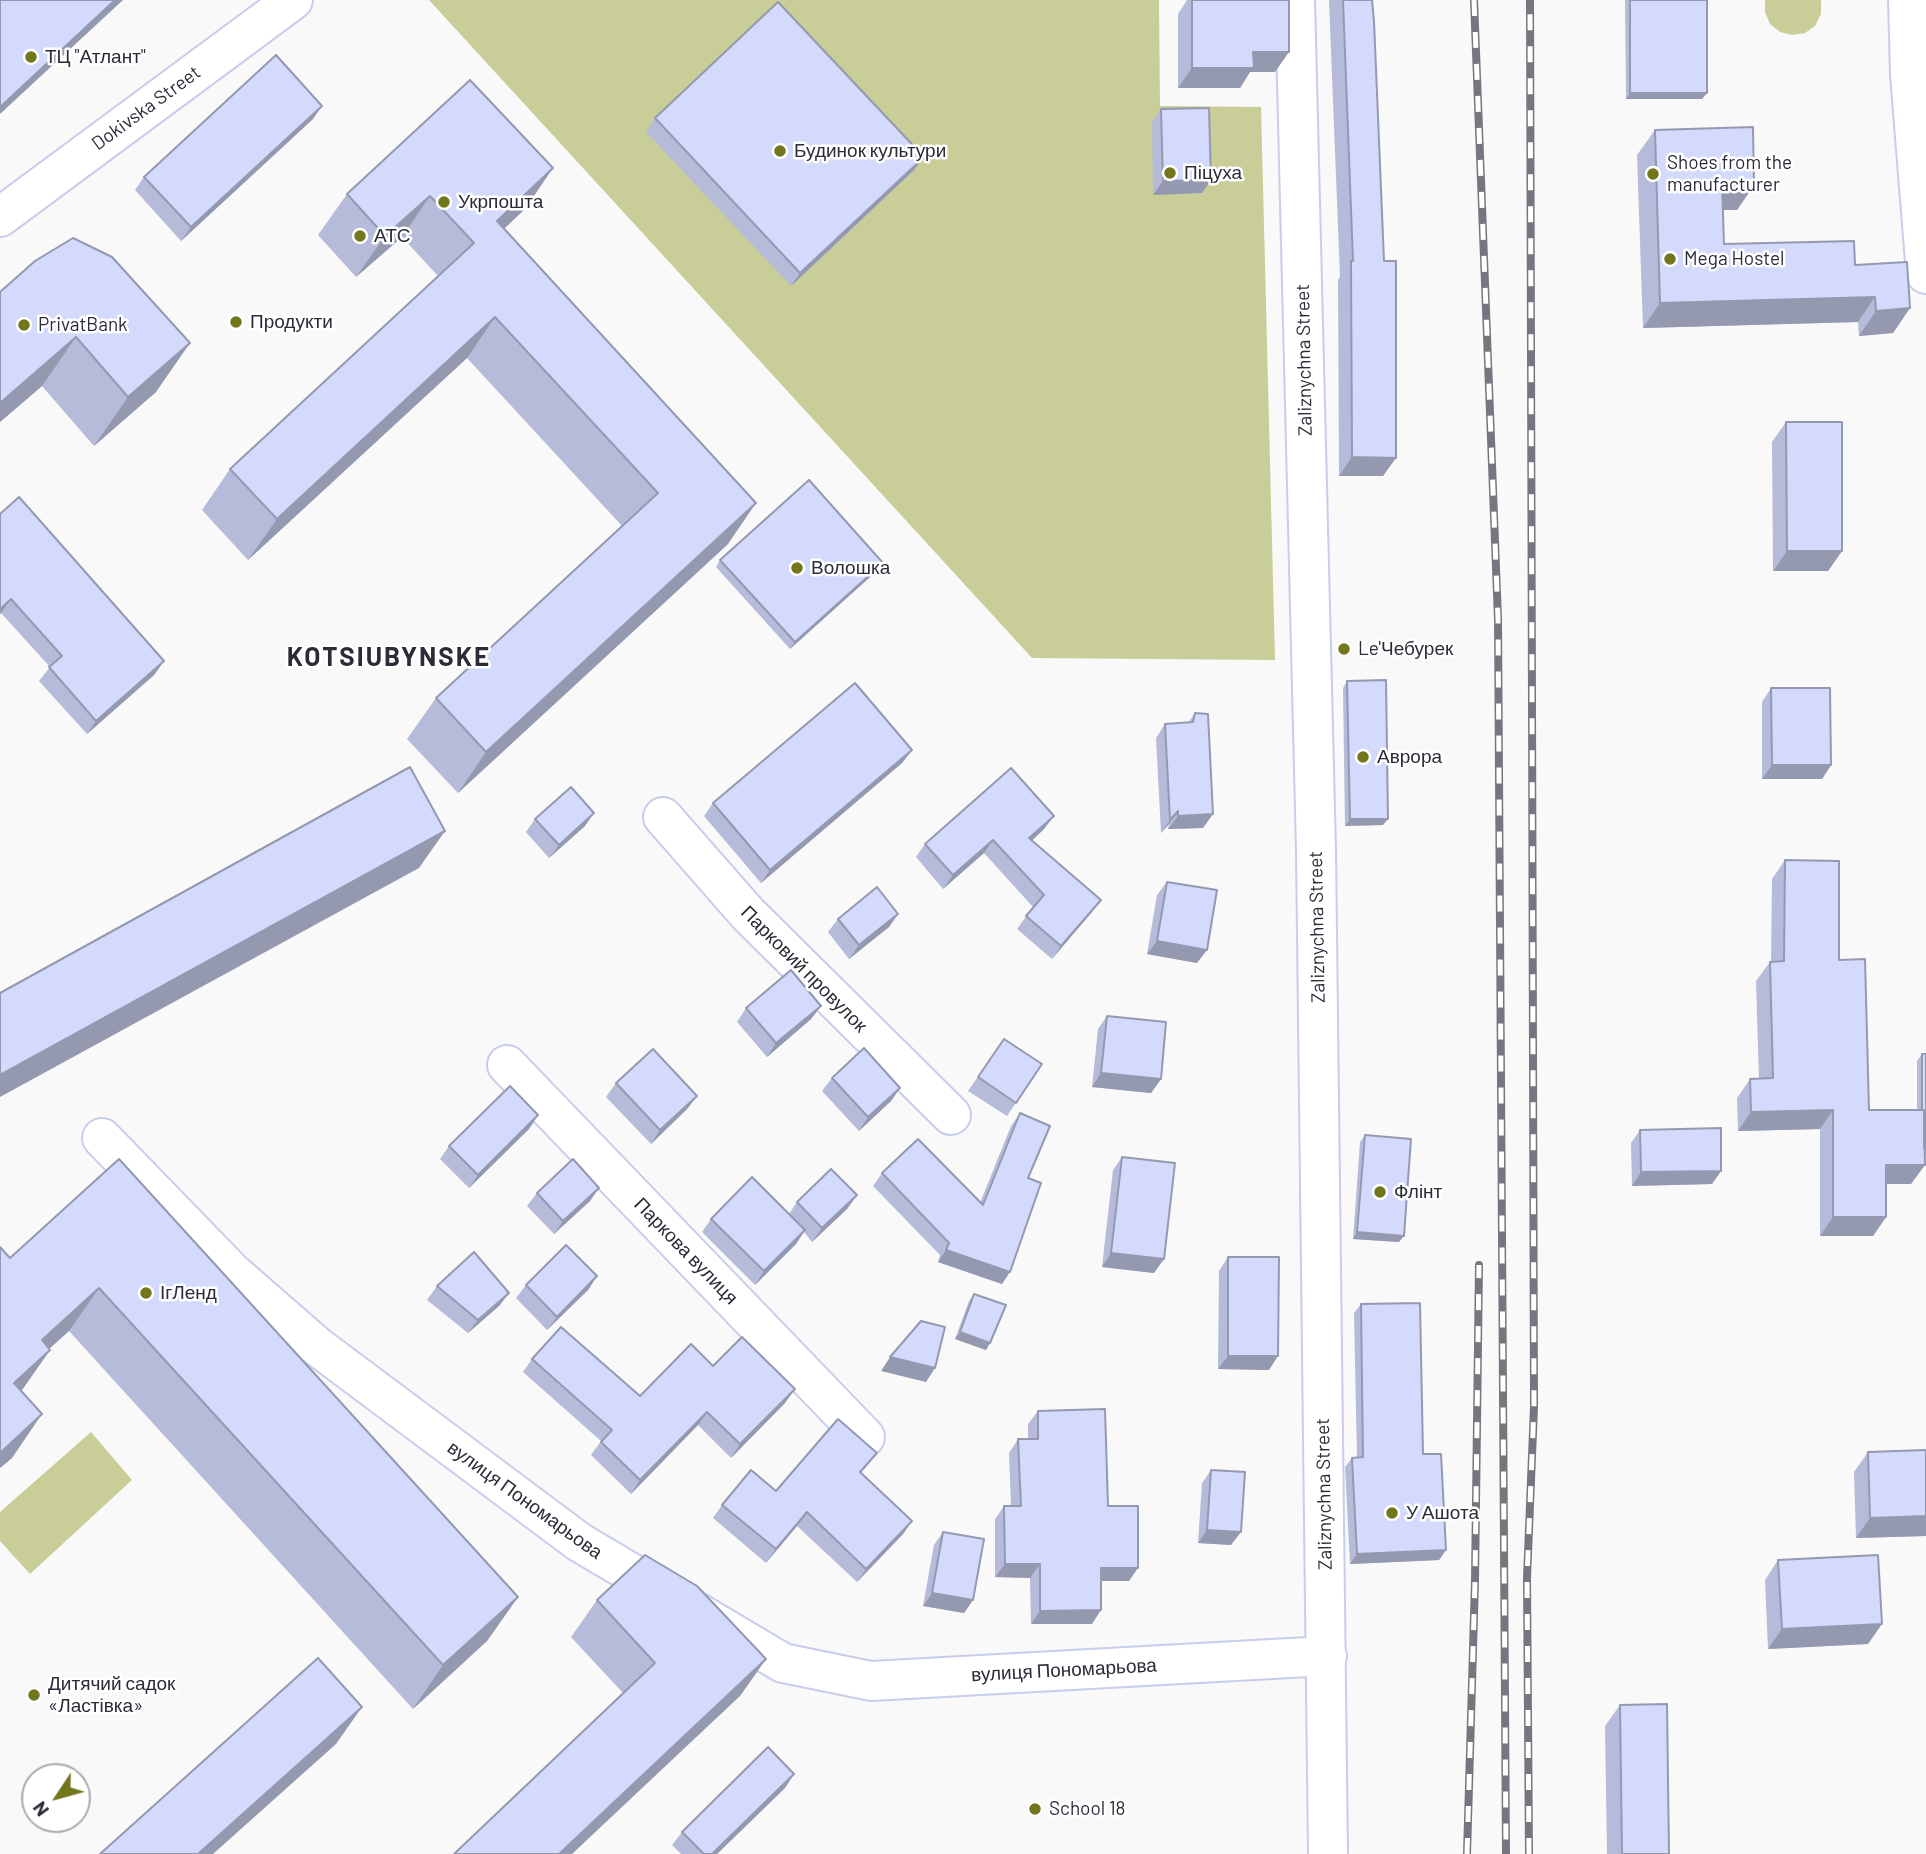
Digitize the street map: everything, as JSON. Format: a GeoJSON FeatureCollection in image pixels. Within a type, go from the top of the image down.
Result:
{"type":"FeatureCollection","features":[{"type":"Feature","properties":{"kind":"street","name":"Dokivska Street"},"geometry":{"type":"LineString","coordinates":[[0,217],[293,0]]}},
{"type":"Feature","properties":{"kind":"street","name":"Zaliznychna Street"},"geometry":{"type":"LineString","coordinates":[[1294,0],[1316,850],[1328,1854]]}},
{"type":"Feature","properties":{"kind":"street"},"geometry":{"type":"LineString","coordinates":[[1908,0],[1910,74],[1926,274]]}},
{"type":"Feature","properties":{"kind":"street","name":"Парковий провулок"},"geometry":{"type":"LineString","coordinates":[[663,817],[748,914],[951,1115]]}},
{"type":"Feature","properties":{"kind":"street","name":"Паркова вулиця"},"geometry":{"type":"LineString","coordinates":[[507,1065],[864,1437]]}},
{"type":"Feature","properties":{"kind":"street","name":"вулиця Пономарьова"},"geometry":{"type":"LineString","coordinates":[[102,1138],[232,1272],[318,1348],[579,1542],[783,1663],[871,1681],[1327,1656]]}},
{"type":"Feature","properties":{"kind":"green space"},"geometry":{"type":"Polygon","coordinates":[[[429,0],[1159,0],[1160,106],[1261,107],[1275,660],[1032,658],[429,0]]]}},
{"type":"Feature","properties":{"kind":"green space"},"geometry":{"type":"Polygon","coordinates":[[[1765,0],[1821,0],[1821,14],[1815,26],[1805,33],[1792,35],[1780,32],[1770,24],[1765,12],[1765,0]]]}},
{"type":"Feature","properties":{"kind":"green space"},"geometry":{"type":"Polygon","coordinates":[[[91,1432],[132,1480],[30,1574],[0,1541],[0,1512],[91,1432]]]}},
{"type":"Feature","properties":{"kind":"building","name":"ТЦ \"Атлант\""},"geometry":{"type":"Polygon","coordinates":[[[0,0],[115,0],[0,107],[0,0]]]}},
{"type":"Feature","properties":{"kind":"building"},"geometry":{"type":"Polygon","coordinates":[[[1192,0],[1289,0],[1289,52],[1253,52],[1254,68],[1192,68],[1192,0]]]}},
{"type":"Feature","properties":{"kind":"building"},"geometry":{"type":"Polygon","coordinates":[[[1343,0],[1372,0],[1384,261],[1396,261],[1396,458],[1352,457],[1353,261],[1343,0]]]}},
{"type":"Feature","properties":{"kind":"building"},"geometry":{"type":"Polygon","coordinates":[[[1630,0],[1707,0],[1707,93],[1630,93],[1630,0]]]}},
{"type":"Feature","properties":{"kind":"building","name":"Будинок культури"},"geometry":{"type":"Polygon","coordinates":[[[778,2],[924,157],[800,273],[655,118],[778,2]]]}},
{"type":"Feature","properties":{"kind":"building"},"geometry":{"type":"Polygon","coordinates":[[[276,55],[322,106],[191,227],[144,177],[276,55]]]}},
{"type":"Feature","properties":{"kind":"building"},"geometry":{"type":"Polygon","coordinates":[[[470,80],[553,168],[497,221],[756,503],[486,752],[436,698],[658,493],[495,317],[277,519],[230,469],[474,243],[430,196],[385,236],[347,194],[470,80]]]}},
{"type":"Feature","properties":{"kind":"building"},"geometry":{"type":"Polygon","coordinates":[[[1209,108],[1211,180],[1163,181],[1161,109],[1209,108]]]}},
{"type":"Feature","properties":{"kind":"building"},"geometry":{"type":"Polygon","coordinates":[[[1753,127],[1754,185],[1722,185],[1724,244],[1854,241],[1855,265],[1907,262],[1910,308],[1876,311],[1875,297],[1660,303],[1655,130],[1753,127]]]}},
{"type":"Feature","properties":{"kind":"building"},"geometry":{"type":"Polygon","coordinates":[[[73,238],[112,257],[190,343],[128,397],[76,337],[0,403],[0,292],[35,261],[73,238]]]}},
{"type":"Feature","properties":{"kind":"building"},"geometry":{"type":"Polygon","coordinates":[[[1786,422],[1842,422],[1842,551],[1787,551],[1786,422]]]}},
{"type":"Feature","properties":{"kind":"building","name":"Волошка"},"geometry":{"type":"Polygon","coordinates":[[[809,480],[883,563],[795,642],[720,560],[809,480]]]}},
{"type":"Feature","properties":{"kind":"building"},"geometry":{"type":"Polygon","coordinates":[[[19,497],[164,661],[96,721],[49,667],[62,656],[11,599],[0,609],[0,514],[19,497]]]}},
{"type":"Feature","properties":{"kind":"building","name":"Аврора"},"geometry":{"type":"Polygon","coordinates":[[[1386,680],[1388,819],[1350,819],[1347,681],[1386,680]]]}},
{"type":"Feature","properties":{"kind":"building"},"geometry":{"type":"Polygon","coordinates":[[[855,683],[912,750],[770,870],[713,803],[855,683]]]}},
{"type":"Feature","properties":{"kind":"building"},"geometry":{"type":"Polygon","coordinates":[[[1771,688],[1830,688],[1831,765],[1772,765],[1771,688]]]}},
{"type":"Feature","properties":{"kind":"building"},"geometry":{"type":"Polygon","coordinates":[[[1195,713],[1208,714],[1213,814],[1178,816],[1178,811],[1170,820],[1165,724],[1193,722],[1195,713]]]}},
{"type":"Feature","properties":{"kind":"building"},"geometry":{"type":"Polygon","coordinates":[[[410,767],[445,831],[0,1075],[0,993],[410,767]]]}},
{"type":"Feature","properties":{"kind":"building"},"geometry":{"type":"Polygon","coordinates":[[[1011,768],[1054,816],[1029,838],[1101,900],[1061,946],[1026,916],[1044,895],[993,840],[953,875],[925,844],[1011,768]]]}},
{"type":"Feature","properties":{"kind":"building"},"geometry":{"type":"Polygon","coordinates":[[[571,787],[594,813],[559,845],[535,819],[571,787]]]}},
{"type":"Feature","properties":{"kind":"building"},"geometry":{"type":"Polygon","coordinates":[[[1785,860],[1839,861],[1839,960],[1865,959],[1869,1110],[1924,1110],[1925,1165],[1886,1165],[1886,1217],[1833,1217],[1833,1110],[1751,1112],[1750,1079],[1773,1078],[1770,962],[1784,961],[1785,860]]]}},
{"type":"Feature","properties":{"kind":"building"},"geometry":{"type":"Polygon","coordinates":[[[1167,882],[1217,890],[1207,950],[1157,941],[1167,882]]]}},
{"type":"Feature","properties":{"kind":"building"},"geometry":{"type":"Polygon","coordinates":[[[877,887],[898,914],[859,945],[838,919],[877,887]]]}},
{"type":"Feature","properties":{"kind":"building"},"geometry":{"type":"Polygon","coordinates":[[[791,970],[821,1006],[776,1043],[746,1008],[791,970]]]}},
{"type":"Feature","properties":{"kind":"building"},"geometry":{"type":"Polygon","coordinates":[[[1107,1016],[1166,1022],[1161,1079],[1101,1073],[1107,1016]]]}},
{"type":"Feature","properties":{"kind":"building"},"geometry":{"type":"Polygon","coordinates":[[[1004,1039],[1042,1064],[1016,1103],[978,1077],[1004,1039]]]}},
{"type":"Feature","properties":{"kind":"building"},"geometry":{"type":"Polygon","coordinates":[[[864,1048],[900,1088],[868,1117],[832,1078],[864,1048]]]}},
{"type":"Feature","properties":{"kind":"building"},"geometry":{"type":"Polygon","coordinates":[[[653,1049],[697,1096],[660,1130],[616,1083],[653,1049]]]}},
{"type":"Feature","properties":{"kind":"building"},"geometry":{"type":"Polygon","coordinates":[[[1922,1054],[1926,1054],[1926,1148],[1922,1110],[1922,1054]]]}},
{"type":"Feature","properties":{"kind":"building"},"geometry":{"type":"Polygon","coordinates":[[[510,1086],[538,1115],[478,1175],[449,1146],[510,1086]]]}},
{"type":"Feature","properties":{"kind":"building"},"geometry":{"type":"Polygon","coordinates":[[[1020,1113],[1050,1126],[1028,1178],[1041,1183],[1010,1272],[946,1250],[949,1243],[882,1173],[918,1139],[983,1205],[1020,1113]]]}},
{"type":"Feature","properties":{"kind":"building"},"geometry":{"type":"Polygon","coordinates":[[[1721,1128],[1721,1171],[1641,1172],[1640,1130],[1721,1128]]]}},
{"type":"Feature","properties":{"kind":"building","name":"Флінт"},"geometry":{"type":"Polygon","coordinates":[[[1365,1135],[1411,1139],[1404,1236],[1357,1232],[1365,1135]]]}},
{"type":"Feature","properties":{"kind":"building"},"geometry":{"type":"Polygon","coordinates":[[[1122,1157],[1175,1163],[1164,1259],[1111,1253],[1122,1157]]]}},
{"type":"Feature","properties":{"kind":"building"},"geometry":{"type":"Polygon","coordinates":[[[119,1159],[518,1597],[443,1665],[99,1288],[42,1340],[50,1350],[14,1383],[42,1414],[0,1453],[0,1247],[10,1258],[119,1159]]]}},
{"type":"Feature","properties":{"kind":"building"},"geometry":{"type":"Polygon","coordinates":[[[573,1159],[599,1188],[563,1221],[537,1193],[573,1159]]]}},
{"type":"Feature","properties":{"kind":"building"},"geometry":{"type":"Polygon","coordinates":[[[831,1169],[857,1195],[822,1228],[797,1202],[831,1169]]]}},
{"type":"Feature","properties":{"kind":"building"},"geometry":{"type":"Polygon","coordinates":[[[752,1177],[805,1230],[764,1271],[711,1219],[752,1177]]]}},
{"type":"Feature","properties":{"kind":"building"},"geometry":{"type":"Polygon","coordinates":[[[566,1245],[597,1276],[557,1317],[526,1285],[566,1245]]]}},
{"type":"Feature","properties":{"kind":"building"},"geometry":{"type":"Polygon","coordinates":[[[474,1252],[509,1293],[478,1320],[437,1286],[474,1252]]]}},
{"type":"Feature","properties":{"kind":"building"},"geometry":{"type":"Polygon","coordinates":[[[1228,1257],[1279,1257],[1278,1356],[1228,1356],[1228,1257]]]}},
{"type":"Feature","properties":{"kind":"building"},"geometry":{"type":"Polygon","coordinates":[[[974,1294],[1006,1305],[990,1343],[960,1332],[974,1294]]]}},
{"type":"Feature","properties":{"kind":"building"},"geometry":{"type":"Polygon","coordinates":[[[1420,1303],[1423,1454],[1441,1454],[1446,1550],[1357,1554],[1352,1458],[1363,1457],[1361,1304],[1420,1303]]]}},
{"type":"Feature","properties":{"kind":"building"},"geometry":{"type":"Polygon","coordinates":[[[921,1321],[945,1327],[935,1368],[890,1357],[921,1321]]]}},
{"type":"Feature","properties":{"kind":"building"},"geometry":{"type":"Polygon","coordinates":[[[561,1327],[640,1396],[691,1344],[713,1366],[742,1337],[795,1389],[740,1444],[707,1412],[640,1480],[601,1442],[612,1430],[532,1359],[561,1327]]]}},
{"type":"Feature","properties":{"kind":"building"},"geometry":{"type":"Polygon","coordinates":[[[1105,1409],[1108,1506],[1138,1506],[1138,1568],[1101,1568],[1101,1610],[1040,1611],[1040,1564],[1005,1564],[1004,1506],[1021,1506],[1018,1439],[1038,1439],[1038,1411],[1105,1409]]]}},
{"type":"Feature","properties":{"kind":"building"},"geometry":{"type":"Polygon","coordinates":[[[838,1419],[877,1453],[860,1472],[912,1521],[866,1569],[807,1512],[776,1549],[722,1505],[751,1470],[776,1491],[838,1419]]]}},
{"type":"Feature","properties":{"kind":"building"},"geometry":{"type":"Polygon","coordinates":[[[1926,1450],[1926,1516],[1870,1518],[1868,1452],[1926,1450]]]}},
{"type":"Feature","properties":{"kind":"building"},"geometry":{"type":"Polygon","coordinates":[[[1211,1470],[1245,1472],[1241,1532],[1207,1530],[1211,1470]]]}},
{"type":"Feature","properties":{"kind":"building"},"geometry":{"type":"Polygon","coordinates":[[[943,1532],[984,1539],[973,1600],[932,1593],[943,1532]]]}},
{"type":"Feature","properties":{"kind":"building"},"geometry":{"type":"Polygon","coordinates":[[[645,1555],[697,1586],[766,1659],[559,1854],[454,1854],[655,1663],[597,1600],[645,1555]]]}},
{"type":"Feature","properties":{"kind":"building"},"geometry":{"type":"Polygon","coordinates":[[[1878,1555],[1882,1624],[1782,1629],[1778,1560],[1878,1555]]]}},
{"type":"Feature","properties":{"kind":"building"},"geometry":{"type":"Polygon","coordinates":[[[318,1658],[362,1707],[198,1854],[100,1854],[318,1658]]]}},
{"type":"Feature","properties":{"kind":"building"},"geometry":{"type":"Polygon","coordinates":[[[1667,1704],[1669,1854],[1622,1854],[1620,1705],[1667,1704]]]}},
{"type":"Feature","properties":{"kind":"building"},"geometry":{"type":"Polygon","coordinates":[[[768,1747],[794,1774],[712,1854],[704,1854],[682,1832],[768,1747]]]}},
{"type":"Feature","properties":{"kind":"railway"},"geometry":{"type":"LineString","coordinates":[[1474,0],[1498,619],[1506,1854]]}},
{"type":"Feature","properties":{"kind":"railway"},"geometry":{"type":"LineString","coordinates":[[1529,1854],[1527,1578],[1534,1407],[1530,0]]}},
{"type":"Feature","properties":{"kind":"railway"},"geometry":{"type":"LineString","coordinates":[[1467,1854],[1475,1581],[1479,1265]]}},
{"type":"Feature","properties":{"kind":"place","name":"ТЦ \"Атлант\""},"geometry":{"type":"Point","coordinates":[31,57]}},
{"type":"Feature","properties":{"kind":"place","name":"Будинок культури"},"geometry":{"type":"Point","coordinates":[780,151]}},
{"type":"Feature","properties":{"kind":"place","name":"Піцуха"},"geometry":{"type":"Point","coordinates":[1170,173]}},
{"type":"Feature","properties":{"kind":"place","name":"Shoes from the manufacturer"},"geometry":{"type":"Point","coordinates":[1653,174]}},
{"type":"Feature","properties":{"kind":"place","name":"Укрпошта"},"geometry":{"type":"Point","coordinates":[444,202]}},
{"type":"Feature","properties":{"kind":"place","name":"АТС"},"geometry":{"type":"Point","coordinates":[360,236]}},
{"type":"Feature","properties":{"kind":"place","name":"Mega Hostel"},"geometry":{"type":"Point","coordinates":[1670,259]}},
{"type":"Feature","properties":{"kind":"place","name":"Продукти"},"geometry":{"type":"Point","coordinates":[236,322]}},
{"type":"Feature","properties":{"kind":"place","name":"PrivatBank"},"geometry":{"type":"Point","coordinates":[24,325]}},
{"type":"Feature","properties":{"kind":"place","name":"Волошка"},"geometry":{"type":"Point","coordinates":[797,568]}},
{"type":"Feature","properties":{"kind":"place","name":"Le'Чебурек"},"geometry":{"type":"Point","coordinates":[1344,649]}},
{"type":"Feature","properties":{"kind":"place","name":"Аврора"},"geometry":{"type":"Point","coordinates":[1363,757]}},
{"type":"Feature","properties":{"kind":"place","name":"Флінт"},"geometry":{"type":"Point","coordinates":[1380,1192]}},
{"type":"Feature","properties":{"kind":"place","name":"ІгЛенд"},"geometry":{"type":"Point","coordinates":[146,1293]}},
{"type":"Feature","properties":{"kind":"place","name":"У Ашота"},"geometry":{"type":"Point","coordinates":[1392,1513]}},
{"type":"Feature","properties":{"kind":"place","name":"Дитячий садок «Ластівка»"},"geometry":{"type":"Point","coordinates":[34,1695]}},
{"type":"Feature","properties":{"kind":"place","name":"School 18"},"geometry":{"type":"Point","coordinates":[1035,1809]}},
{"type":"Feature","properties":{"kind":"district","name":"KOTSIUBYNSKE"},"geometry":{"type":"Point","coordinates":[389,657]}}]}
